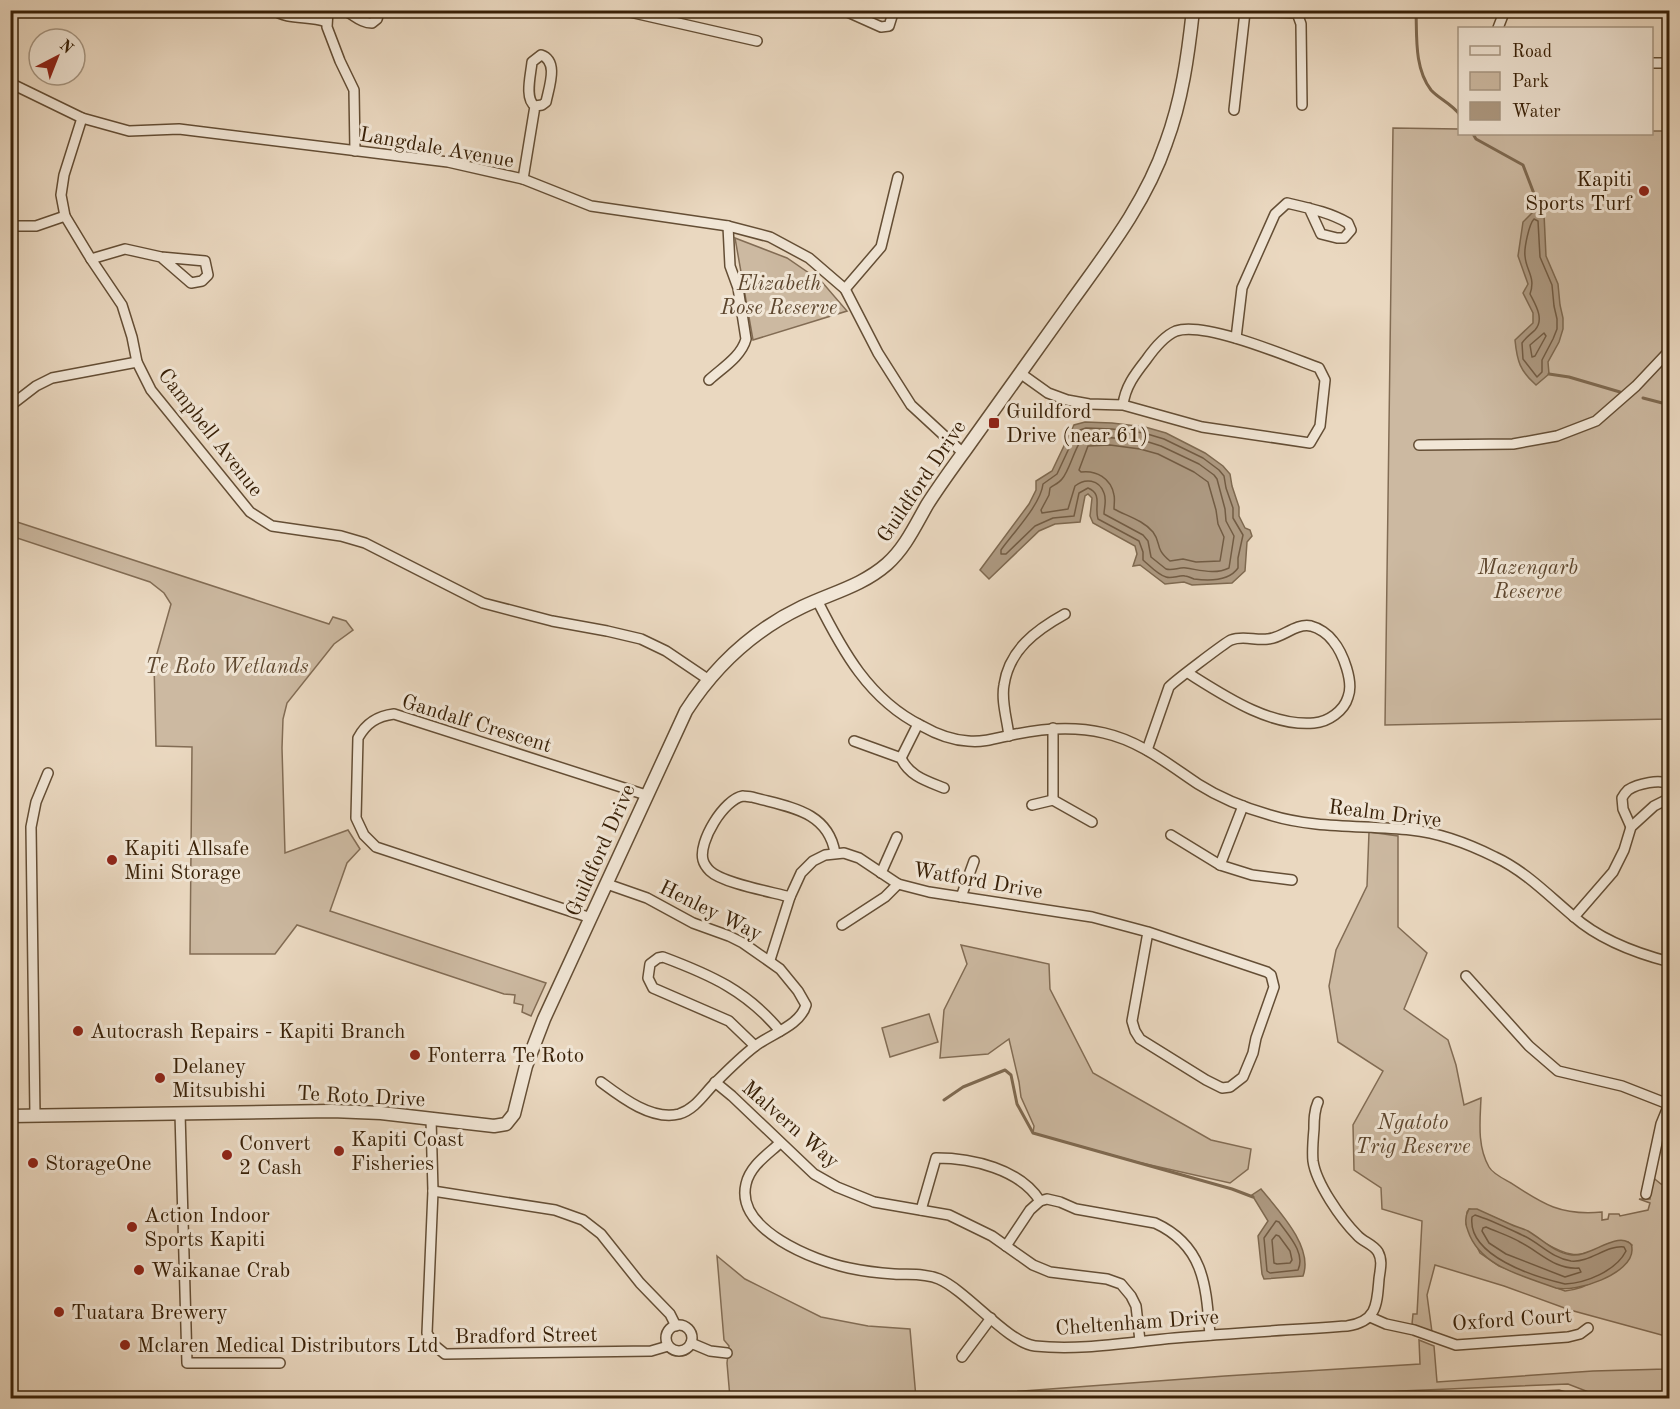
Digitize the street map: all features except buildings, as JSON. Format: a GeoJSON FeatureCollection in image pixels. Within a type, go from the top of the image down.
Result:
{"type":"FeatureCollection","features":[{"type":"Feature","properties":{"kind":"street"},"geometry":{"type":"LineString","coordinates":[[274,10],[284,16],[316,18],[326,22]]}},
{"type":"Feature","properties":{"kind":"street"},"geometry":{"type":"LineString","coordinates":[[328,10],[326,22],[340,61],[354,90],[355,151]]}},
{"type":"Feature","properties":{"kind":"street"},"geometry":{"type":"LineString","coordinates":[[344,10],[360,21],[372,23],[377,19],[380,10]]}},
{"type":"Feature","properties":{"kind":"street"},"geometry":{"type":"LineString","coordinates":[[621,10],[757,41]]}},
{"type":"Feature","properties":{"kind":"street"},"geometry":{"type":"LineString","coordinates":[[843,10],[881,27],[889,26],[894,10]]}},
{"type":"Feature","properties":{"kind":"street","name":"Guildford Drive"},"geometry":{"type":"LineString","coordinates":[[494,1126],[506,1124],[514,1114],[526,1066],[544,1019],[686,711],[709,680],[736,650],[750,639],[787,615],[873,575],[898,554],[963,453],[1119,235],[1144,191],[1166,146],[1179,106],[1187,65],[1193,10]]}},
{"type":"Feature","properties":{"kind":"street"},"geometry":{"type":"LineString","coordinates":[[1228,10],[1297,13],[1300,24],[1302,105]]}},
{"type":"Feature","properties":{"kind":"street"},"geometry":{"type":"LineString","coordinates":[[1498,27],[1505,10]]}},
{"type":"Feature","properties":{"kind":"street"},"geometry":{"type":"LineString","coordinates":[[1234,110],[1245,12]]}},
{"type":"Feature","properties":{"kind":"street"},"geometry":{"type":"LineString","coordinates":[[541,55],[547,57],[551,62],[552,70],[546,102],[535,106],[529,97],[532,62],[541,55]]}},
{"type":"Feature","properties":{"kind":"street"},"geometry":{"type":"LineString","coordinates":[[1653,63],[1670,63]]}},
{"type":"Feature","properties":{"kind":"street","name":"Langdale Avenue"},"geometry":{"type":"LineString","coordinates":[[10,83],[82,118],[129,131],[178,129],[448,162],[523,179],[591,206],[728,226],[770,237],[809,258],[844,289],[878,353],[911,405],[963,453]]}},
{"type":"Feature","properties":{"kind":"street"},"geometry":{"type":"LineString","coordinates":[[523,179],[535,106]]}},
{"type":"Feature","properties":{"kind":"street","name":"Campbell Avenue"},"geometry":{"type":"LineString","coordinates":[[82,118],[64,175],[61,195],[66,216],[122,305],[137,362],[151,390],[240,502],[272,526],[341,536],[365,543],[483,603],[552,621],[607,630],[641,639],[666,651],[709,680]]}},
{"type":"Feature","properties":{"kind":"street"},"geometry":{"type":"LineString","coordinates":[[844,289],[881,247],[898,177]]}},
{"type":"Feature","properties":{"kind":"street"},"geometry":{"type":"LineString","coordinates":[[1236,338],[1242,288],[1275,214],[1287,203],[1309,208]]}},
{"type":"Feature","properties":{"kind":"street"},"geometry":{"type":"LineString","coordinates":[[10,226],[36,226],[66,216]]}},
{"type":"Feature","properties":{"kind":"street"},"geometry":{"type":"LineString","coordinates":[[709,381],[739,353],[746,339],[738,288],[730,266],[728,226]]}},
{"type":"Feature","properties":{"kind":"street"},"geometry":{"type":"LineString","coordinates":[[91,259],[125,249],[161,257],[205,261],[208,275],[202,281],[191,283],[161,257]]}},
{"type":"Feature","properties":{"kind":"street"},"geometry":{"type":"LineString","coordinates":[[1020,373],[1048,393],[1067,400],[1089,404],[1123,405],[1202,427],[1310,443],[1320,426],[1325,380],[1319,368],[1236,338],[1198,330],[1177,331],[1155,347],[1133,377],[1126,391],[1123,405]]}},
{"type":"Feature","properties":{"kind":"street"},"geometry":{"type":"LineString","coordinates":[[1419,445],[1513,444],[1557,436],[1596,421],[1636,386],[1670,350]]}},
{"type":"Feature","properties":{"kind":"street"},"geometry":{"type":"LineString","coordinates":[[10,405],[36,386],[52,378],[137,362]]}},
{"type":"Feature","properties":{"kind":"street","name":"Realm Drive"},"geometry":{"type":"LineString","coordinates":[[817,600],[843,650],[874,692],[918,724],[942,736],[968,742],[988,741],[1053,728],[1105,733],[1147,750],[1200,785],[1244,806],[1289,820],[1414,830],[1467,844],[1515,868],[1597,933],[1626,949],[1670,962]]}},
{"type":"Feature","properties":{"kind":"street"},"geometry":{"type":"LineString","coordinates":[[1009,736],[1004,701],[1004,686],[1008,668],[1030,637],[1065,614]]}},
{"type":"Feature","properties":{"kind":"street"},"geometry":{"type":"LineString","coordinates":[[1147,750],[1173,681],[1188,673],[1231,640],[1269,639],[1305,625],[1318,628],[1334,642],[1349,679],[1349,692],[1344,704],[1327,720],[1316,723],[1294,722],[1239,704],[1188,673]]}},
{"type":"Feature","properties":{"kind":"street","name":"Gandalf Crescent"},"geometry":{"type":"LineString","coordinates":[[591,918],[376,847],[364,835],[356,818],[358,738],[362,730],[376,718],[394,714],[646,795]]}},
{"type":"Feature","properties":{"kind":"street"},"geometry":{"type":"LineString","coordinates":[[901,758],[918,724]]}},
{"type":"Feature","properties":{"kind":"street"},"geometry":{"type":"LineString","coordinates":[[1053,728],[1053,800]]}},
{"type":"Feature","properties":{"kind":"street"},"geometry":{"type":"LineString","coordinates":[[854,741],[901,758],[911,773],[944,788]]}},
{"type":"Feature","properties":{"kind":"street"},"geometry":{"type":"LineString","coordinates":[[35,1115],[31,826],[36,802],[48,773]]}},
{"type":"Feature","properties":{"kind":"street"},"geometry":{"type":"LineString","coordinates":[[1631,827],[1623,809],[1622,798],[1627,790],[1658,780],[1670,785]]}},
{"type":"Feature","properties":{"kind":"street"},"geometry":{"type":"LineString","coordinates":[[1574,917],[1613,872],[1624,850],[1631,827],[1654,806],[1668,799],[1670,794]]}},
{"type":"Feature","properties":{"kind":"street"},"geometry":{"type":"LineString","coordinates":[[770,960],[790,897],[801,873],[813,861],[835,853],[831,836],[824,825],[810,815],[752,797],[743,796],[728,804],[713,825],[706,842],[702,859],[706,867],[712,874],[723,879],[790,897]]}},
{"type":"Feature","properties":{"kind":"street"},"geometry":{"type":"LineString","coordinates":[[1032,805],[1053,800],[1092,822]]}},
{"type":"Feature","properties":{"kind":"street"},"geometry":{"type":"LineString","coordinates":[[1220,865],[1244,806]]}},
{"type":"Feature","properties":{"kind":"street"},"geometry":{"type":"LineString","coordinates":[[1171,835],[1207,860],[1220,865],[1252,875],[1292,880]]}},
{"type":"Feature","properties":{"kind":"street"},"geometry":{"type":"LineString","coordinates":[[881,873],[897,837]]}},
{"type":"Feature","properties":{"kind":"street","name":"Watford Drive"},"geometry":{"type":"LineString","coordinates":[[835,853],[852,854],[898,884],[929,892],[1092,917],[1148,932],[1267,972],[1271,975],[1274,987],[1248,1069],[1243,1077],[1230,1087],[1222,1088],[1194,1074],[1140,1039],[1135,1031],[1132,1021],[1148,932]]}},
{"type":"Feature","properties":{"kind":"street"},"geometry":{"type":"LineString","coordinates":[[961,897],[974,861]]}},
{"type":"Feature","properties":{"kind":"street","name":"Henley Way"},"geometry":{"type":"LineString","coordinates":[[607,884],[647,898],[693,923],[729,936],[770,960],[798,991],[806,1005],[798,1018],[780,1030]]}},
{"type":"Feature","properties":{"kind":"street"},"geometry":{"type":"LineString","coordinates":[[842,925],[885,897],[898,884]]}},
{"type":"Feature","properties":{"kind":"street"},"geometry":{"type":"LineString","coordinates":[[601,1082],[625,1100],[654,1113],[679,1114],[693,1106],[715,1082],[755,1046],[780,1030],[746,997],[717,978],[663,957],[658,958],[650,964],[648,978],[653,988],[729,1021],[755,1046]]}},
{"type":"Feature","properties":{"kind":"street"},"geometry":{"type":"LineString","coordinates":[[1466,976],[1529,1046],[1558,1071],[1622,1086],[1669,1103],[1649,1173],[1646,1194]]}},
{"type":"Feature","properties":{"kind":"street","name":"Malvern Way"},"geometry":{"type":"LineString","coordinates":[[715,1082],[814,1174],[837,1187],[874,1202],[949,1215],[978,1229],[1033,1265],[1050,1272],[1107,1279],[1121,1284],[1136,1306],[1140,1341]]}},
{"type":"Feature","properties":{"kind":"street"},"geometry":{"type":"LineString","coordinates":[[1318,1102],[1315,1108],[1312,1145],[1316,1173],[1347,1223],[1357,1235],[1376,1250],[1381,1260],[1377,1301],[1370,1317]]}},
{"type":"Feature","properties":{"kind":"street","name":"Te Roto Drive"},"geometry":{"type":"LineString","coordinates":[[10,1116],[332,1111],[494,1126]]}},
{"type":"Feature","properties":{"kind":"street"},"geometry":{"type":"LineString","coordinates":[[180,1113],[187,1363],[280,1363]]}},
{"type":"Feature","properties":{"kind":"street","name":"Bradford Street"},"geometry":{"type":"LineString","coordinates":[[431,1119],[432,1191],[427,1333],[434,1345],[445,1354],[651,1351],[668,1346],[675,1351],[680,1351],[691,1343],[710,1351],[727,1353]]}},
{"type":"Feature","properties":{"kind":"street","name":"Cheltenham Drive"},"geometry":{"type":"LineString","coordinates":[[780,1143],[754,1166],[746,1185],[748,1208],[763,1228],[795,1249],[849,1268],[926,1275],[940,1279],[1007,1331],[1031,1345],[1064,1347],[1347,1326],[1358,1324],[1370,1317]]}},
{"type":"Feature","properties":{"kind":"street"},"geometry":{"type":"LineString","coordinates":[[921,1210],[936,1158],[980,1162],[1030,1188],[1041,1201]]}},
{"type":"Feature","properties":{"kind":"street"},"geometry":{"type":"LineString","coordinates":[[432,1191],[555,1210],[583,1220],[601,1234],[640,1283],[670,1314],[676,1326]]}},
{"type":"Feature","properties":{"kind":"street"},"geometry":{"type":"LineString","coordinates":[[1006,1246],[1030,1210],[1047,1199],[1076,1209],[1149,1222],[1165,1228],[1184,1243],[1194,1254],[1201,1267],[1207,1293],[1210,1335]]}},
{"type":"Feature","properties":{"kind":"street","name":"Oxford Court"},"geometry":{"type":"LineString","coordinates":[[1370,1317],[1456,1345],[1574,1336],[1588,1328]]}},
{"type":"Feature","properties":{"kind":"street"},"geometry":{"type":"LineString","coordinates":[[962,1357],[991,1318]]}},
{"type":"Feature","properties":{"kind":"street"},"geometry":{"type":"LineString","coordinates":[[668,1346],[666,1335],[676,1326],[685,1327],[688,1330],[691,1334],[691,1343]]}},
{"type":"Feature","properties":{"kind":"green space","name":"Mazengarb Reserve"},"geometry":{"type":"Polygon","coordinates":[[[1393,128],[1458,129],[1458,135],[1653,135],[1653,131],[1669,131],[1669,719],[1385,725],[1393,128]]]}},
{"type":"Feature","properties":{"kind":"green space","name":"Elizabeth Rose Reserve"},"geometry":{"type":"Polygon","coordinates":[[[735,238],[787,258],[822,282],[847,311],[753,340],[735,238]]]}},
{"type":"Feature","properties":{"kind":"green space","name":"Te Roto Wetlands"},"geometry":{"type":"Polygon","coordinates":[[[11,520],[329,624],[333,617],[346,621],[353,630],[334,644],[287,703],[283,719],[282,748],[285,853],[348,830],[360,849],[347,863],[330,911],[546,983],[531,1016],[522,1012],[523,1005],[514,1003],[515,995],[504,994],[297,925],[275,954],[190,954],[192,747],[156,746],[154,664],[171,604],[164,593],[150,582],[11,536],[11,520]]]}},
{"type":"Feature","properties":{"kind":"green space","name":"Ngatoto Trig Reserve"},"geometry":{"type":"Polygon","coordinates":[[[1369,832],[1398,836],[1398,927],[1427,953],[1404,1009],[1448,1040],[1464,1105],[1481,1098],[1481,1142],[1485,1159],[1493,1172],[1553,1207],[1575,1212],[1602,1212],[1602,1220],[1608,1219],[1609,1214],[1620,1216],[1648,1210],[1650,1203],[1639,1199],[1650,1199],[1651,1176],[1661,1184],[1669,1185],[1669,1337],[1570,1310],[1504,1286],[1435,1265],[1427,1295],[1432,1332],[1412,1324],[1413,1314],[1417,1314],[1422,1221],[1382,1209],[1381,1188],[1354,1170],[1353,1125],[1383,1071],[1338,1042],[1329,986],[1336,950],[1367,886],[1369,832]],[[1469,1209],[1466,1224],[1480,1253],[1499,1266],[1565,1291],[1577,1289],[1595,1281],[1610,1269],[1632,1245],[1628,1242],[1620,1242],[1585,1253],[1566,1253],[1504,1222],[1469,1209]]]}},
{"type":"Feature","properties":{"kind":"green space"},"geometry":{"type":"Polygon","coordinates":[[[961,945],[1049,964],[1050,989],[1093,1073],[1211,1140],[1251,1149],[1248,1169],[1230,1183],[1137,1162],[1033,1133],[1034,1126],[1021,1097],[1009,1039],[988,1054],[940,1058],[944,1010],[967,964],[961,945]]]}},
{"type":"Feature","properties":{"kind":"green space"},"geometry":{"type":"Polygon","coordinates":[[[929,1014],[938,1042],[890,1057],[882,1028],[929,1014]]]}},
{"type":"Feature","properties":{"kind":"green space"},"geometry":{"type":"Polygon","coordinates":[[[717,1256],[745,1279],[821,1317],[868,1326],[910,1329],[916,1398],[730,1398],[727,1363],[729,1346],[724,1340],[717,1256]]]}},
{"type":"Feature","properties":{"kind":"green space"},"geometry":{"type":"Polygon","coordinates":[[[1419,1340],[1434,1346],[1437,1382],[1593,1371],[1666,1369],[1669,1349],[1669,1398],[1604,1398],[1568,1384],[1401,1391],[1313,1398],[930,1398],[1420,1364],[1419,1340]]]}},
{"type":"Feature","properties":{"kind":"green space"},"geometry":{"type":"Polygon","coordinates":[[[1559,1390],[1586,1398],[1390,1398],[1559,1390]]]}},
{"type":"Feature","properties":{"kind":"water"},"geometry":{"type":"Polygon","coordinates":[[[1536,209],[1544,214],[1546,256],[1558,284],[1563,329],[1548,362],[1549,374],[1536,385],[1520,365],[1515,340],[1533,323],[1533,313],[1523,293],[1528,284],[1518,256],[1523,222],[1536,209]]]}},
{"type":"Feature","properties":{"kind":"water"},"geometry":{"type":"Polygon","coordinates":[[[1085,422],[1145,427],[1166,433],[1205,453],[1223,466],[1230,474],[1239,507],[1239,516],[1252,536],[1247,542],[1245,571],[1232,583],[1165,584],[1140,565],[1133,566],[1137,554],[1135,546],[1093,523],[1090,516],[1092,498],[1088,494],[1085,496],[1080,522],[1055,524],[1039,531],[989,579],[980,570],[1029,504],[1036,490],[1036,481],[1052,471],[1074,425],[1085,422]]]}},
{"type":"Feature","properties":{"kind":"water"},"geometry":{"type":"Polygon","coordinates":[[[1261,1189],[1285,1218],[1299,1241],[1305,1265],[1303,1276],[1264,1279],[1258,1236],[1268,1221],[1252,1195],[1261,1189]]]}},
{"type":"Feature","properties":{"kind":"water"},"geometry":{"type":"Polygon","coordinates":[[[1469,1209],[1477,1209],[1528,1231],[1554,1249],[1566,1254],[1579,1255],[1622,1240],[1631,1244],[1630,1259],[1623,1267],[1602,1280],[1576,1288],[1556,1288],[1504,1268],[1482,1253],[1467,1228],[1466,1217],[1469,1209]]]}},
{"type":"Feature","properties":{"kind":"waterway"},"geometry":{"type":"LineString","coordinates":[[1416,10],[1418,52],[1422,72],[1431,90],[1458,113]]}},
{"type":"Feature","properties":{"kind":"waterway"},"geometry":{"type":"LineString","coordinates":[[1474,135],[1476,139],[1523,165],[1541,212]]}},
{"type":"Feature","properties":{"kind":"waterway"},"geometry":{"type":"LineString","coordinates":[[1549,374],[1569,377],[1620,392]]}},
{"type":"Feature","properties":{"kind":"waterway"},"geometry":{"type":"LineString","coordinates":[[1643,398],[1670,405]]}},
{"type":"Feature","properties":{"kind":"waterway"},"geometry":{"type":"LineString","coordinates":[[944,1100],[963,1087],[1005,1070],[1011,1075],[1017,1104],[1033,1133],[1232,1189],[1253,1197]]}},
{"type":"Feature","properties":{"kind":"place","name":"Kapiti Sports Turf"},"geometry":{"type":"Point","coordinates":[1644,191]}},
{"type":"Feature","properties":{"kind":"place","name":"Guildford Drive (near 61)"},"geometry":{"type":"Point","coordinates":[994,423]}},
{"type":"Feature","properties":{"kind":"place","name":"Kapiti Allsafe Mini Storage"},"geometry":{"type":"Point","coordinates":[112,860]}},
{"type":"Feature","properties":{"kind":"place","name":"Autocrash Repairs - Kapiti Branch"},"geometry":{"type":"Point","coordinates":[78,1031]}},
{"type":"Feature","properties":{"kind":"place","name":"Fonterra Te Roto"},"geometry":{"type":"Point","coordinates":[415,1055]}},
{"type":"Feature","properties":{"kind":"place","name":"Delaney Mitsubishi"},"geometry":{"type":"Point","coordinates":[160,1078]}},
{"type":"Feature","properties":{"kind":"place","name":"Kapiti Coast Fisheries"},"geometry":{"type":"Point","coordinates":[339,1151]}},
{"type":"Feature","properties":{"kind":"place","name":"Convert 2 Cash"},"geometry":{"type":"Point","coordinates":[227,1155]}},
{"type":"Feature","properties":{"kind":"place","name":"StorageOne"},"geometry":{"type":"Point","coordinates":[33,1163]}},
{"type":"Feature","properties":{"kind":"place","name":"Action Indoor Sports Kapiti"},"geometry":{"type":"Point","coordinates":[132,1227]}},
{"type":"Feature","properties":{"kind":"place","name":"Waikanae Crab"},"geometry":{"type":"Point","coordinates":[139,1270]}},
{"type":"Feature","properties":{"kind":"place","name":"Tuatara Brewery"},"geometry":{"type":"Point","coordinates":[59,1312]}},
{"type":"Feature","properties":{"kind":"place","name":"Mclaren Medical Distributors Ltd"},"geometry":{"type":"Point","coordinates":[125,1345]}}]}
